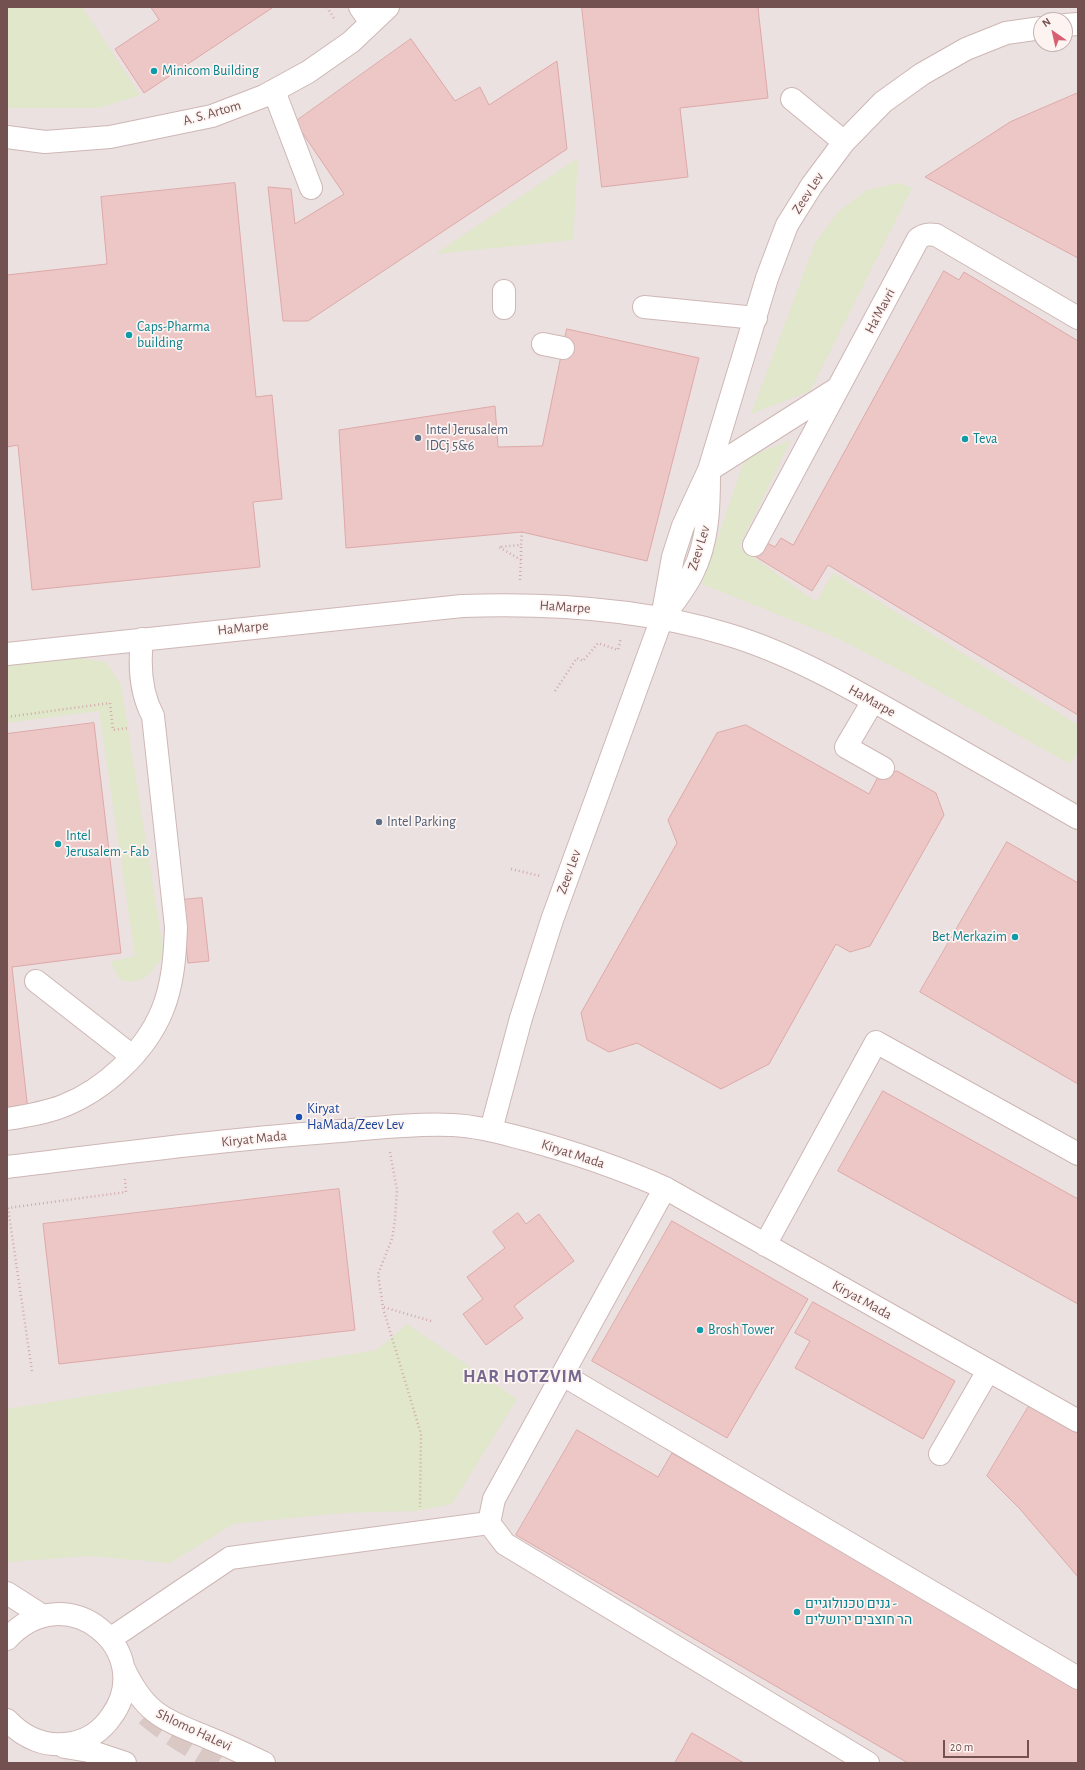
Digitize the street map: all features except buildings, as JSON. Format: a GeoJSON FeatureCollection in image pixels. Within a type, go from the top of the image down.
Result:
{"type":"FeatureCollection","features":[{"type":"Feature","properties":{"kind":"street","name":"A. S. Artom"},"geometry":{"type":"LineString","coordinates":[[7,138],[45,142],[110,137],[212,116],[264,96],[308,72],[351,42],[366,15],[388,7]]}},
{"type":"Feature","properties":{"kind":"street","name":"Zeev Lev"},"geometry":{"type":"LineString","coordinates":[[491,1130],[521,1018],[552,920],[662,618],[693,572],[704,541],[710,511],[709,470],[767,278],[787,225],[812,185],[844,142],[883,102],[922,74],[966,49],[1006,33],[1033,29]]}},
{"type":"Feature","properties":{"kind":"street"},"geometry":{"type":"LineString","coordinates":[[274,91],[311,188]]}},
{"type":"Feature","properties":{"kind":"street"},"geometry":{"type":"LineString","coordinates":[[792,99],[844,142]]}},
{"type":"Feature","properties":{"kind":"street","name":"Ha'Mavri"},"geometry":{"type":"LineString","coordinates":[[754,545],[918,239],[926,234],[936,235],[1078,318]]}},
{"type":"Feature","properties":{"kind":"street"},"geometry":{"type":"LineString","coordinates":[[644,307],[756,318]]}},
{"type":"Feature","properties":{"kind":"street"},"geometry":{"type":"LineString","coordinates":[[709,470],[839,388]]}},
{"type":"Feature","properties":{"kind":"street","name":"HaMarpe"},"geometry":{"type":"LineString","coordinates":[[7,654],[462,606],[518,604],[570,606],[630,613],[662,618],[726,634],[765,648],[872,701],[1078,818]]}},
{"type":"Feature","properties":{"kind":"street"},"geometry":{"type":"LineString","coordinates":[[7,1119],[31,1116],[63,1106],[90,1092],[115,1073],[132,1056],[149,1034],[162,1011],[174,958],[176,927],[153,716],[143,690],[140,673],[142,639]]}},
{"type":"Feature","properties":{"kind":"street"},"geometry":{"type":"LineString","coordinates":[[872,701],[846,747],[883,768]]}},
{"type":"Feature","properties":{"kind":"street"},"geometry":{"type":"LineString","coordinates":[[36,981],[132,1056]]}},
{"type":"Feature","properties":{"kind":"street"},"geometry":{"type":"LineString","coordinates":[[765,1245],[876,1042],[1078,1154]]}},
{"type":"Feature","properties":{"kind":"street","name":"Kiryat Mada"},"geometry":{"type":"LineString","coordinates":[[7,1167],[275,1136],[452,1125],[491,1130],[585,1157],[635,1174],[664,1188],[1078,1421]]}},
{"type":"Feature","properties":{"kind":"street"},"geometry":{"type":"LineString","coordinates":[[664,1188],[494,1499],[489,1523],[505,1544],[868,1763]]}},
{"type":"Feature","properties":{"kind":"street"},"geometry":{"type":"LineString","coordinates":[[940,1454],[988,1371]]}},
{"type":"Feature","properties":{"kind":"street"},"geometry":{"type":"LineString","coordinates":[[563,1375],[1078,1678]]}},
{"type":"Feature","properties":{"kind":"street"},"geometry":{"type":"LineString","coordinates":[[110,1639],[230,1558],[489,1523]]}},
{"type":"Feature","properties":{"kind":"street"},"geometry":{"type":"LineString","coordinates":[[7,1593],[43,1616]]}},
{"type":"Feature","properties":{"kind":"street"},"geometry":{"type":"LineString","coordinates":[[7,1640],[20,1626],[43,1616],[58,1614],[78,1617],[96,1626],[110,1639],[120,1656],[124,1686],[122,1696],[116,1710],[108,1722],[101,1729],[83,1740],[63,1745],[52,1744]]}},
{"type":"Feature","properties":{"kind":"street","name":"Shlomo HaLevi"},"geometry":{"type":"LineString","coordinates":[[122,1666],[137,1693],[147,1706],[159,1716],[264,1763]]}},
{"type":"Feature","properties":{"kind":"street"},"geometry":{"type":"LineString","coordinates":[[7,1720],[14,1727],[32,1739],[89,1751],[125,1763]]}},
{"type":"Feature","properties":{"kind":"path"},"geometry":{"type":"LineString","coordinates":[[518,604],[522,532]]}},
{"type":"Feature","properties":{"kind":"path"},"geometry":{"type":"LineString","coordinates":[[521,545],[499,548],[521,560]]}},
{"type":"Feature","properties":{"kind":"path"},"geometry":{"type":"LineString","coordinates":[[555,691],[577,658],[583,661],[598,643],[618,650],[630,613]]}},
{"type":"Feature","properties":{"kind":"path"},"geometry":{"type":"LineString","coordinates":[[7,717],[110,702],[113,730],[133,727]]}},
{"type":"Feature","properties":{"kind":"path"},"geometry":{"type":"LineString","coordinates":[[386,1128],[397,1190],[392,1239],[378,1274],[383,1307],[421,1434],[419,1533]]}},
{"type":"Feature","properties":{"kind":"path"},"geometry":{"type":"LineString","coordinates":[[32,1371],[8,1208],[126,1192]]}},
{"type":"Feature","properties":{"kind":"path"},"geometry":{"type":"LineString","coordinates":[[383,1307],[431,1321]]}},
{"type":"Feature","properties":{"kind":"shaded area"},"geometry":{"type":"Polygon","coordinates":[[[7,7],[1078,7],[1078,1763],[7,1763],[7,7]]]}},
{"type":"Feature","properties":{"kind":"green space"},"geometry":{"type":"Polygon","coordinates":[[[7,7],[82,7],[140,95],[99,108],[7,108],[7,7]]]}},
{"type":"Feature","properties":{"kind":"green space"},"geometry":{"type":"Polygon","coordinates":[[[578,158],[573,240],[435,254],[578,158]]]}},
{"type":"Feature","properties":{"kind":"green space"},"geometry":{"type":"Polygon","coordinates":[[[899,183],[912,188],[810,391],[751,414],[815,243],[838,212],[867,190],[899,183]]]}},
{"type":"Feature","properties":{"kind":"green space"},"geometry":{"type":"Polygon","coordinates":[[[791,440],[739,547],[816,602],[833,573],[1078,725],[1078,751],[1070,764],[913,677],[837,638],[702,584],[745,458],[791,440]]]}},
{"type":"Feature","properties":{"kind":"green space"},"geometry":{"type":"Polygon","coordinates":[[[73,657],[106,662],[121,685],[164,955],[151,973],[135,981],[120,980],[110,962],[135,956],[99,711],[7,723],[7,665],[73,657]]]}},
{"type":"Feature","properties":{"kind":"green space"},"geometry":{"type":"Polygon","coordinates":[[[407,1324],[517,1399],[452,1504],[416,1511],[343,1513],[233,1524],[170,1563],[90,1556],[7,1562],[7,1409],[377,1350],[407,1324]]]}},
{"type":"Feature","properties":{"kind":"tunnel"},"geometry":{"type":"LineString","coordinates":[[146,1715],[172,1735],[218,1763]]}},
{"type":"Feature","properties":{"kind":"place","name":"Minicom Building"},"geometry":{"type":"Point","coordinates":[154,71]}},
{"type":"Feature","properties":{"kind":"place","name":"Caps-Pharma building"},"geometry":{"type":"Point","coordinates":[129,335]}},
{"type":"Feature","properties":{"kind":"place","name":"Intel Jerusalem IDCj 5&6"},"geometry":{"type":"Point","coordinates":[418,438]}},
{"type":"Feature","properties":{"kind":"place","name":"Teva"},"geometry":{"type":"Point","coordinates":[965,439]}},
{"type":"Feature","properties":{"kind":"place","name":"Intel Parking"},"geometry":{"type":"Point","coordinates":[379,822]}},
{"type":"Feature","properties":{"kind":"place","name":"Intel Jerusalem - Fab"},"geometry":{"type":"Point","coordinates":[58,844]}},
{"type":"Feature","properties":{"kind":"place","name":"Bet Merkazim"},"geometry":{"type":"Point","coordinates":[1015,937]}},
{"type":"Feature","properties":{"kind":"place","name":"Kiryat HaMada/Zeev Lev"},"geometry":{"type":"Point","coordinates":[299,1117]}},
{"type":"Feature","properties":{"kind":"place","name":"Brosh Tower"},"geometry":{"type":"Point","coordinates":[700,1330]}},
{"type":"Feature","properties":{"kind":"place","name":"גנים טכנולוגיים - הר חוצבים ירושלים"},"geometry":{"type":"Point","coordinates":[797,1612]}},
{"type":"Feature","properties":{"kind":"district","name":"HAR HOTZVIM"},"geometry":{"type":"Point","coordinates":[523,1377]}}]}
